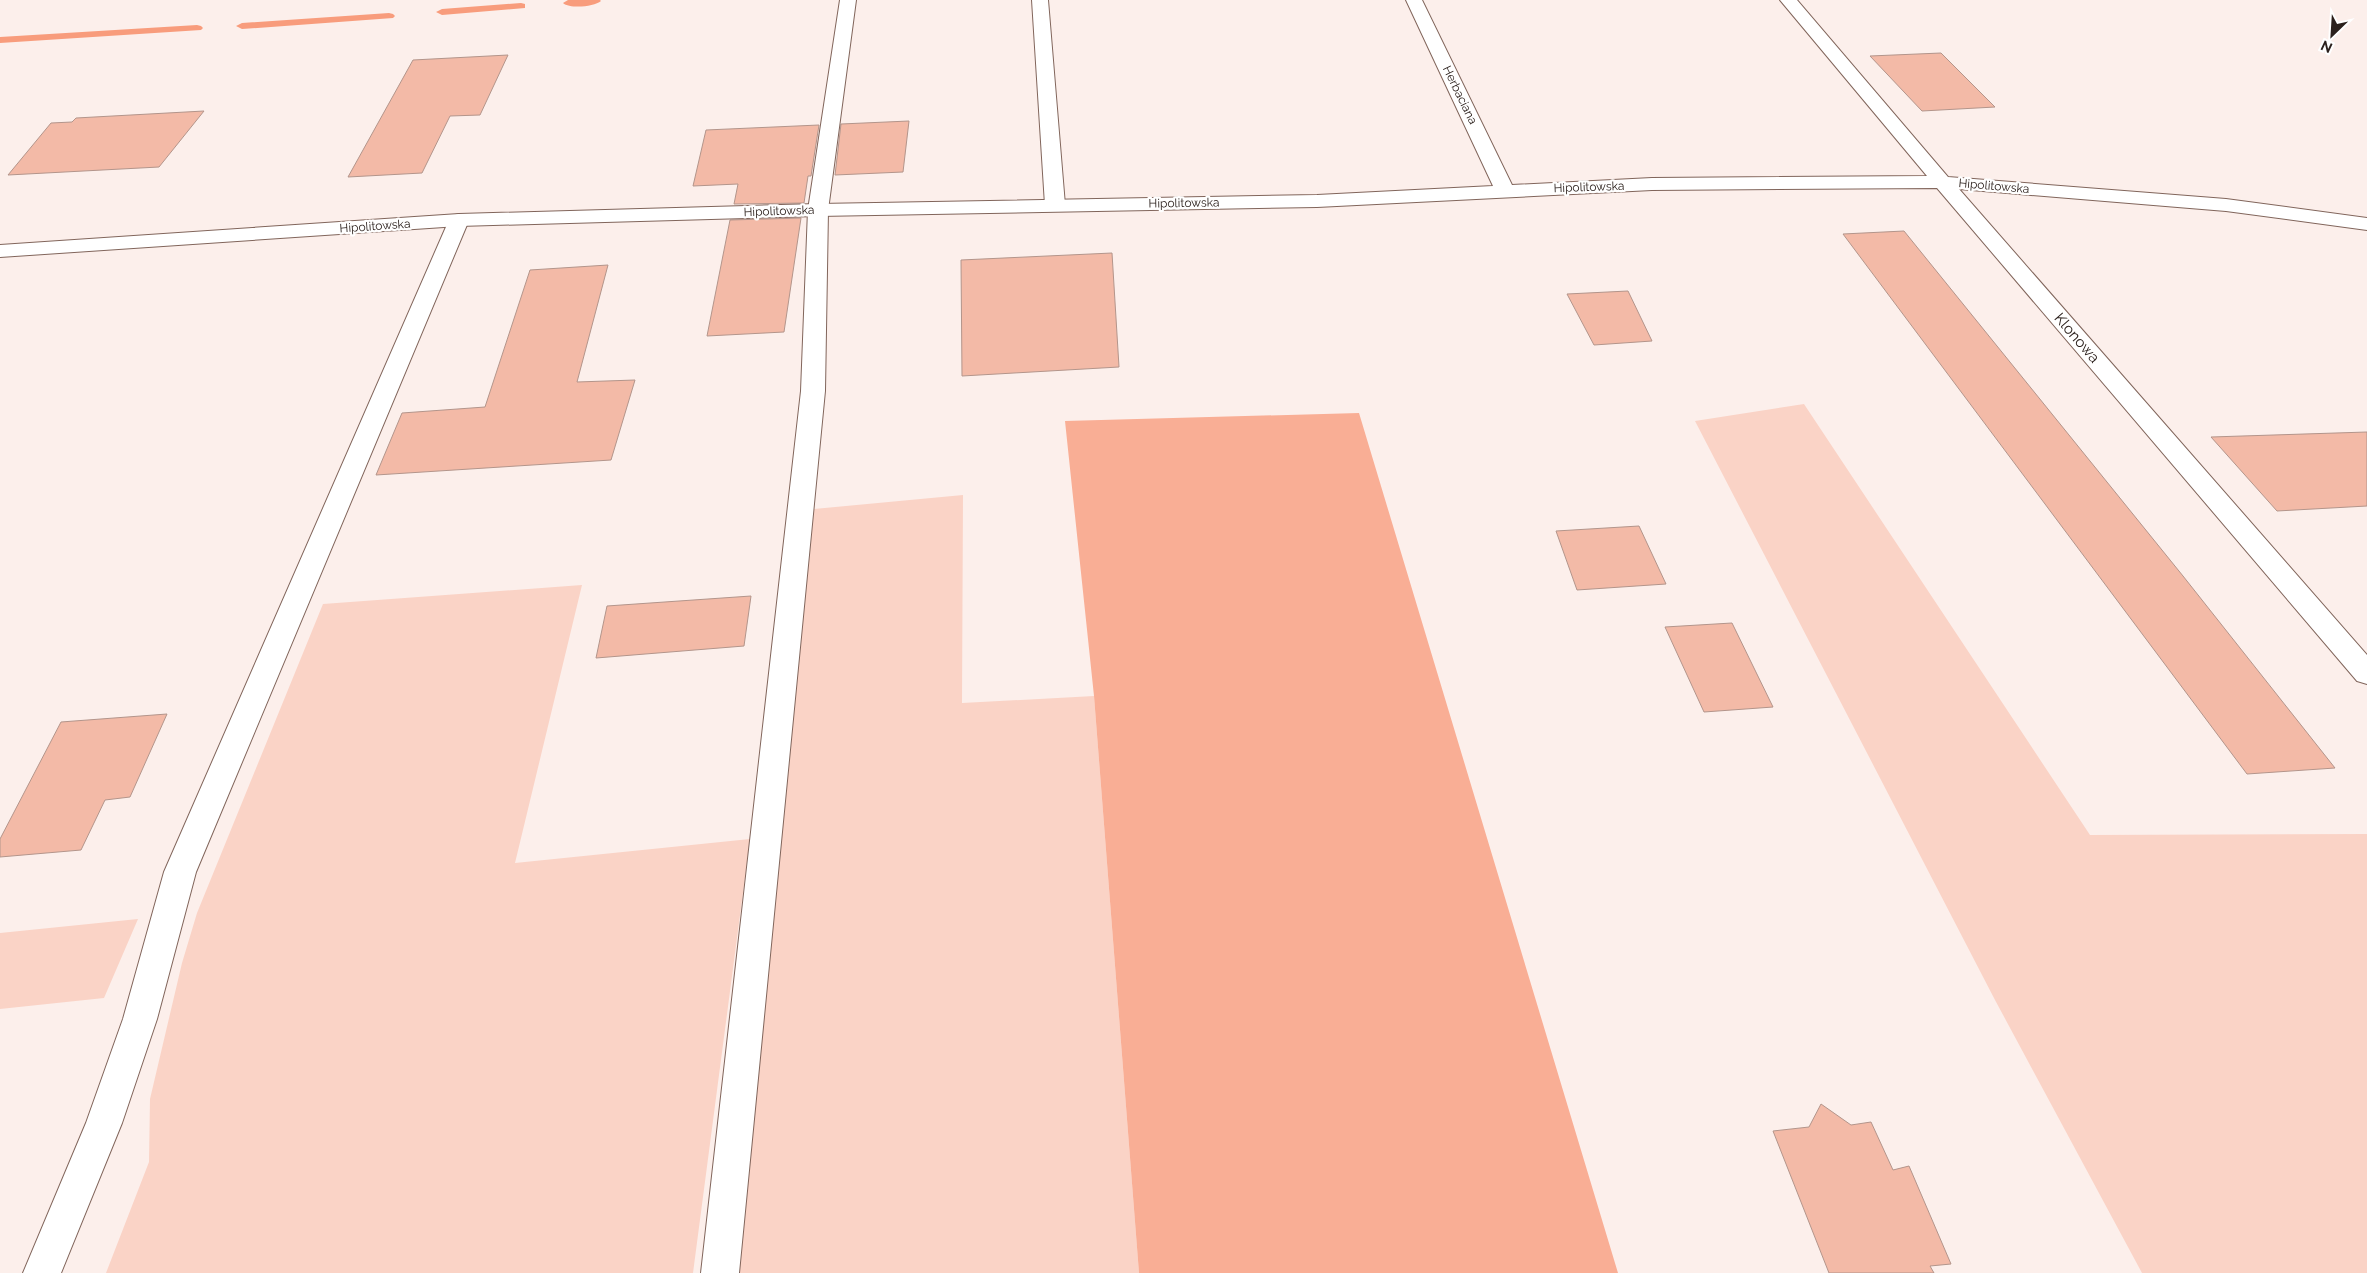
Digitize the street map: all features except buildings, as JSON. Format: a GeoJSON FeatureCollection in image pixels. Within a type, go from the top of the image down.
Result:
{"type":"FeatureCollection","features":[{"type":"Feature","properties":{"kind":"street"},"geometry":{"type":"LineString","coordinates":[[720,1273],[813,391],[818,210],[848,0]]}},
{"type":"Feature","properties":{"kind":"street"},"geometry":{"type":"LineString","coordinates":[[1040,0],[1055,205]]}},
{"type":"Feature","properties":{"kind":"street","name":"Herbaciana"},"geometry":{"type":"LineString","coordinates":[[1414,0],[1505,191]]}},
{"type":"Feature","properties":{"kind":"street","name":"Klonowa"},"geometry":{"type":"LineString","coordinates":[[1788,0],[1942,182],[2367,674]]}},
{"type":"Feature","properties":{"kind":"street","name":"Hipolitowska"},"geometry":{"type":"LineString","coordinates":[[0,251],[459,220],[818,210],[1317,200],[1652,184],[1942,182],[2226,205],[2367,224]]}},
{"type":"Feature","properties":{"kind":"street"},"geometry":{"type":"LineString","coordinates":[[42,1273],[104,1123],[137,1027],[180,872],[459,220]]}},
{"type":"Feature","properties":{"kind":"shaded area"},"geometry":{"type":"Polygon","coordinates":[[[1804,404],[2090,835],[2367,834],[2367,1273],[2142,1273],[1995,1000],[1695,421],[1804,404]]]}},
{"type":"Feature","properties":{"kind":"shaded area"},"geometry":{"type":"Polygon","coordinates":[[[1359,413],[1618,1273],[1139,1273],[1094,696],[1065,421],[1359,413]]]}},
{"type":"Feature","properties":{"kind":"shaded area"},"geometry":{"type":"Polygon","coordinates":[[[963,495],[962,703],[1094,696],[1139,1273],[739,1273],[814,509],[963,495]]]}},
{"type":"Feature","properties":{"kind":"shaded area"},"geometry":{"type":"Polygon","coordinates":[[[582,585],[515,863],[750,839],[693,1273],[106,1273],[149,1162],[150,1099],[182,963],[197,913],[323,604],[582,585]]]}},
{"type":"Feature","properties":{"kind":"shaded area"},"geometry":{"type":"Polygon","coordinates":[[[138,919],[104,998],[0,1009],[0,933],[138,919]]]}},
{"type":"Feature","properties":{"kind":"waterway"},"geometry":{"type":"LineString","coordinates":[[569,3],[595,1]]}},
{"type":"Feature","properties":{"kind":"waterway"},"geometry":{"type":"LineString","coordinates":[[442,12],[521,6]]}},
{"type":"Feature","properties":{"kind":"waterway"},"geometry":{"type":"LineString","coordinates":[[242,26],[389,16]]}},
{"type":"Feature","properties":{"kind":"waterway"},"geometry":{"type":"LineString","coordinates":[[0,40],[197,28]]}}]}
